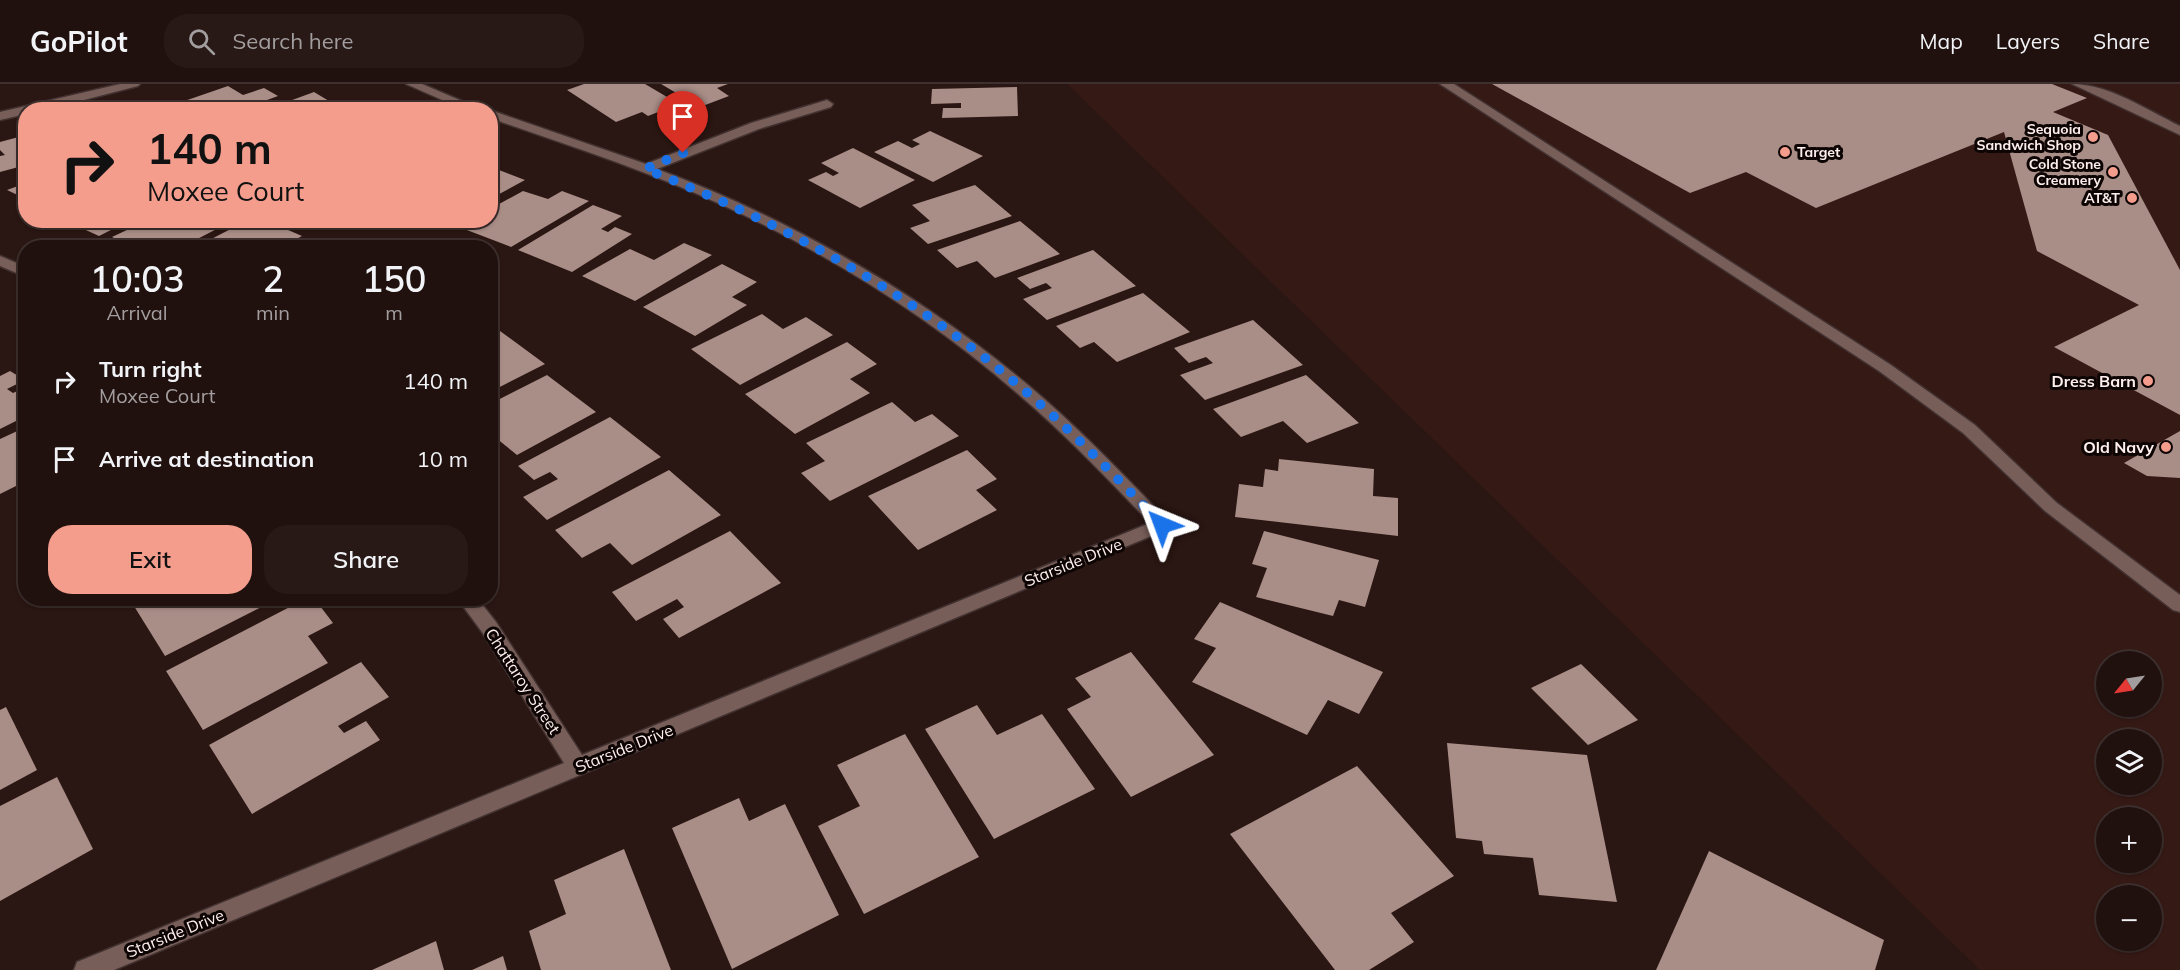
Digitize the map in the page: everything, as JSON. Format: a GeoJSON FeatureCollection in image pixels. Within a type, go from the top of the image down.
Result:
{"type":"FeatureCollection","features":[{"type":"Feature","properties":{"kind":"street"},"geometry":{"type":"LineString","coordinates":[[60,102],[134,84]]}},
{"type":"Feature","properties":{"kind":"street"},"geometry":{"type":"LineString","coordinates":[[412,84],[457,102]]}},
{"type":"Feature","properties":{"kind":"street"},"geometry":{"type":"LineString","coordinates":[[1446,84],[1885,368],[1969,429],[2051,507],[2180,605]]}},
{"type":"Feature","properties":{"kind":"street"},"geometry":{"type":"LineString","coordinates":[[2078,84],[2180,131]]}},
{"type":"Feature","properties":{"kind":"street"},"geometry":{"type":"LineString","coordinates":[[498,117],[645,169],[754,126],[827,104]]}},
{"type":"Feature","properties":{"kind":"street"},"geometry":{"type":"LineString","coordinates":[[0,116],[18,112]]}},
{"type":"Feature","properties":{"kind":"street","name":"Starside Drive"},"geometry":{"type":"LineString","coordinates":[[86,970],[1162,525],[1105,465],[1031,396],[940,324],[868,276],[796,235],[723,200],[645,169]]}},
{"type":"Feature","properties":{"kind":"street"},"geometry":{"type":"LineString","coordinates":[[0,260],[18,269]]}},
{"type":"Feature","properties":{"kind":"street","name":"Chattaroy Street"},"geometry":{"type":"LineString","coordinates":[[472,606],[489,627],[578,766]]}},
{"type":"Feature","properties":{"kind":"shaded area"},"geometry":{"type":"Polygon","coordinates":[[[1067,84],[2180,84],[2180,970],[1980,970],[1067,84]]]}},
{"type":"Feature","properties":{"kind":"building"},"geometry":{"type":"Polygon","coordinates":[[[584,84],[645,84],[679,104],[648,116],[642,112],[616,122],[567,90],[584,84]]]}},
{"type":"Feature","properties":{"kind":"building"},"geometry":{"type":"Polygon","coordinates":[[[661,84],[728,84],[717,88],[729,96],[700,107],[661,84]]]}},
{"type":"Feature","properties":{"kind":"building","name":"Target"},"geometry":{"type":"Polygon","coordinates":[[[1492,84],[2052,84],[2087,98],[2053,112],[2108,135],[2180,270],[2180,415],[2054,347],[2139,305],[2037,251],[2004,132],[1816,208],[1746,172],[1690,193],[1492,84]]]}},
{"type":"Feature","properties":{"kind":"building"},"geometry":{"type":"Polygon","coordinates":[[[228,86],[243,95],[264,88],[278,96],[262,102],[182,102],[228,86]]]}},
{"type":"Feature","properties":{"kind":"building"},"geometry":{"type":"Polygon","coordinates":[[[1017,87],[1018,116],[942,118],[943,108],[961,108],[961,103],[931,104],[932,89],[1017,87]]]}},
{"type":"Feature","properties":{"kind":"building"},"geometry":{"type":"Polygon","coordinates":[[[314,92],[329,101],[326,102],[287,102],[314,92]]]}},
{"type":"Feature","properties":{"kind":"building"},"geometry":{"type":"Polygon","coordinates":[[[930,131],[983,156],[933,182],[874,152],[898,141],[912,148],[920,144],[912,140],[930,131]]]}},
{"type":"Feature","properties":{"kind":"building"},"geometry":{"type":"Polygon","coordinates":[[[18,137],[18,167],[0,172],[0,156],[5,155],[0,150],[0,142],[18,137]]]}},
{"type":"Feature","properties":{"kind":"building"},"geometry":{"type":"Polygon","coordinates":[[[853,148],[915,180],[860,208],[808,180],[826,172],[833,176],[839,173],[821,163],[853,148]]]}},
{"type":"Feature","properties":{"kind":"building"},"geometry":{"type":"Polygon","coordinates":[[[499,170],[525,180],[498,195],[499,170]]]}},
{"type":"Feature","properties":{"kind":"building"},"geometry":{"type":"Polygon","coordinates":[[[975,185],[1012,216],[928,244],[910,228],[930,221],[912,205],[975,185]]]}},
{"type":"Feature","properties":{"kind":"building"},"geometry":{"type":"Polygon","coordinates":[[[18,186],[18,195],[7,190],[18,186]]]}},
{"type":"Feature","properties":{"kind":"building"},"geometry":{"type":"Polygon","coordinates":[[[523,191],[548,199],[562,191],[589,201],[511,247],[498,240],[462,228],[498,228],[498,205],[523,191]]]}},
{"type":"Feature","properties":{"kind":"building"},"geometry":{"type":"Polygon","coordinates":[[[593,205],[622,216],[601,229],[608,232],[615,227],[632,234],[572,272],[518,250],[593,205]]]}},
{"type":"Feature","properties":{"kind":"building"},"geometry":{"type":"Polygon","coordinates":[[[1020,221],[1060,254],[995,278],[977,261],[957,268],[937,250],[1020,221]]]}},
{"type":"Feature","properties":{"kind":"building"},"geometry":{"type":"Polygon","coordinates":[[[81,228],[115,228],[99,236],[81,228]]]}},
{"type":"Feature","properties":{"kind":"building"},"geometry":{"type":"Polygon","coordinates":[[[131,228],[219,228],[195,240],[118,240],[112,237],[131,228]]]}},
{"type":"Feature","properties":{"kind":"building"},"geometry":{"type":"Polygon","coordinates":[[[233,228],[284,228],[302,236],[295,240],[209,240],[233,228]]]}},
{"type":"Feature","properties":{"kind":"building"},"geometry":{"type":"Polygon","coordinates":[[[684,243],[712,255],[635,301],[582,276],[630,249],[654,260],[684,243]]]}},
{"type":"Feature","properties":{"kind":"building"},"geometry":{"type":"Polygon","coordinates":[[[1093,250],[1136,286],[1047,320],[1023,299],[1052,288],[1046,283],[1030,289],[1017,278],[1093,250]]]}},
{"type":"Feature","properties":{"kind":"building"},"geometry":{"type":"Polygon","coordinates":[[[722,264],[757,282],[732,297],[747,305],[695,336],[643,307],[722,264]]]}},
{"type":"Feature","properties":{"kind":"building"},"geometry":{"type":"Polygon","coordinates":[[[1143,293],[1190,332],[1117,362],[1094,342],[1080,348],[1056,326],[1143,293]]]}},
{"type":"Feature","properties":{"kind":"building"},"geometry":{"type":"Polygon","coordinates":[[[762,314],[783,329],[806,317],[833,335],[740,385],[691,349],[762,314]]]}},
{"type":"Feature","properties":{"kind":"building"},"geometry":{"type":"Polygon","coordinates":[[[1253,320],[1303,365],[1205,400],[1180,375],[1213,363],[1206,357],[1189,363],[1174,348],[1253,320]]]}},
{"type":"Feature","properties":{"kind":"building"},"geometry":{"type":"Polygon","coordinates":[[[500,331],[545,364],[498,388],[498,332],[500,331]]]}},
{"type":"Feature","properties":{"kind":"building"},"geometry":{"type":"Polygon","coordinates":[[[847,342],[877,364],[850,379],[870,393],[795,434],[745,394],[847,342]]]}},
{"type":"Feature","properties":{"kind":"building"},"geometry":{"type":"Polygon","coordinates":[[[10,371],[18,376],[18,384],[7,389],[13,393],[18,391],[18,420],[0,429],[0,376],[10,371]]]}},
{"type":"Feature","properties":{"kind":"building"},"geometry":{"type":"Polygon","coordinates":[[[547,375],[596,412],[517,455],[498,440],[498,400],[547,375]]]}},
{"type":"Feature","properties":{"kind":"building"},"geometry":{"type":"Polygon","coordinates":[[[1306,375],[1359,423],[1307,443],[1283,421],[1241,437],[1213,409],[1306,375]]]}},
{"type":"Feature","properties":{"kind":"building"},"geometry":{"type":"Polygon","coordinates":[[[892,402],[915,422],[932,414],[959,436],[830,501],[801,473],[825,461],[806,443],[892,402]]]}},
{"type":"Feature","properties":{"kind":"building"},"geometry":{"type":"Polygon","coordinates":[[[610,417],[661,457],[547,520],[523,497],[558,479],[550,472],[534,480],[518,466],[610,417]]]}},
{"type":"Feature","properties":{"kind":"building"},"geometry":{"type":"Polygon","coordinates":[[[18,431],[18,485],[0,494],[0,439],[18,431]]]}},
{"type":"Feature","properties":{"kind":"building","name":"Old Navy"},"geometry":{"type":"Polygon","coordinates":[[[2180,431],[2180,478],[2147,476],[2124,463],[2180,431]]]}},
{"type":"Feature","properties":{"kind":"building"},"geometry":{"type":"Polygon","coordinates":[[[967,450],[997,479],[976,490],[997,510],[918,550],[868,496],[967,450]]]}},
{"type":"Feature","properties":{"kind":"building"},"geometry":{"type":"Polygon","coordinates":[[[1279,459],[1374,469],[1373,496],[1398,498],[1398,536],[1235,517],[1239,484],[1263,487],[1265,469],[1278,471],[1279,459]]]}},
{"type":"Feature","properties":{"kind":"building"},"geometry":{"type":"Polygon","coordinates":[[[669,470],[721,515],[632,565],[610,543],[582,558],[555,530],[669,470]]]}},
{"type":"Feature","properties":{"kind":"building"},"geometry":{"type":"Polygon","coordinates":[[[730,531],[781,583],[679,638],[663,619],[684,607],[677,599],[636,621],[612,592],[730,531]]]}},
{"type":"Feature","properties":{"kind":"building"},"geometry":{"type":"Polygon","coordinates":[[[1264,531],[1379,560],[1365,607],[1339,600],[1333,616],[1256,597],[1267,568],[1252,564],[1264,531]]]}},
{"type":"Feature","properties":{"kind":"building"},"geometry":{"type":"Polygon","coordinates":[[[1220,602],[1383,672],[1359,714],[1328,700],[1307,735],[1192,682],[1216,648],[1194,639],[1220,602]]]}},
{"type":"Feature","properties":{"kind":"building"},"geometry":{"type":"Polygon","coordinates":[[[134,606],[263,606],[165,656],[134,606]]]}},
{"type":"Feature","properties":{"kind":"building"},"geometry":{"type":"Polygon","coordinates":[[[292,606],[320,606],[333,623],[308,636],[328,663],[203,730],[166,671],[292,606]]]}},
{"type":"Feature","properties":{"kind":"building"},"geometry":{"type":"Polygon","coordinates":[[[1131,652],[1214,755],[1131,797],[1067,709],[1091,697],[1075,678],[1131,652]]]}},
{"type":"Feature","properties":{"kind":"building"},"geometry":{"type":"Polygon","coordinates":[[[361,662],[389,697],[338,726],[344,733],[366,721],[380,740],[252,814],[209,745],[361,662]]]}},
{"type":"Feature","properties":{"kind":"building"},"geometry":{"type":"Polygon","coordinates":[[[1581,664],[1638,720],[1588,745],[1531,688],[1581,664]]]}},
{"type":"Feature","properties":{"kind":"building"},"geometry":{"type":"Polygon","coordinates":[[[977,705],[997,735],[1042,714],[1095,789],[994,839],[925,729],[977,705]]]}},
{"type":"Feature","properties":{"kind":"building"},"geometry":{"type":"Polygon","coordinates":[[[6,707],[37,770],[0,790],[0,710],[6,707]]]}},
{"type":"Feature","properties":{"kind":"building"},"geometry":{"type":"Polygon","coordinates":[[[905,734],[979,857],[864,914],[818,826],[860,806],[837,765],[905,734]]]}},
{"type":"Feature","properties":{"kind":"building"},"geometry":{"type":"Polygon","coordinates":[[[1447,743],[1587,755],[1617,902],[1539,895],[1533,858],[1484,854],[1482,841],[1456,838],[1447,743]]]}},
{"type":"Feature","properties":{"kind":"building"},"geometry":{"type":"Polygon","coordinates":[[[1357,766],[1454,876],[1391,913],[1414,942],[1369,970],[1335,970],[1230,834],[1357,766]]]}},
{"type":"Feature","properties":{"kind":"building"},"geometry":{"type":"Polygon","coordinates":[[[57,777],[93,849],[0,901],[0,806],[57,777]]]}},
{"type":"Feature","properties":{"kind":"building"},"geometry":{"type":"Polygon","coordinates":[[[739,798],[749,821],[785,804],[839,915],[732,969],[672,828],[739,798]]]}},
{"type":"Feature","properties":{"kind":"building"},"geometry":{"type":"Polygon","coordinates":[[[624,849],[671,970],[541,970],[529,931],[566,914],[554,880],[624,849]]]}},
{"type":"Feature","properties":{"kind":"building"},"geometry":{"type":"Polygon","coordinates":[[[1709,851],[1884,940],[1875,970],[1656,970],[1709,851]]]}},
{"type":"Feature","properties":{"kind":"building"},"geometry":{"type":"Polygon","coordinates":[[[436,941],[444,970],[372,970],[436,941]]]}},
{"type":"Feature","properties":{"kind":"building"},"geometry":{"type":"Polygon","coordinates":[[[503,956],[507,970],[472,970],[503,956]]]}},
{"type":"Feature","properties":{"kind":"place","name":"Sequoia Sandwich Shop"},"geometry":{"type":"Point","coordinates":[2093,137]}},
{"type":"Feature","properties":{"kind":"place","name":"Target"},"geometry":{"type":"Point","coordinates":[1785,152]}},
{"type":"Feature","properties":{"kind":"place","name":"Cold Stone Creamery"},"geometry":{"type":"Point","coordinates":[2113,172]}},
{"type":"Feature","properties":{"kind":"place","name":"AT&T"},"geometry":{"type":"Point","coordinates":[2132,198]}},
{"type":"Feature","properties":{"kind":"place","name":"Dress Barn"},"geometry":{"type":"Point","coordinates":[2148,381]}},
{"type":"Feature","properties":{"kind":"place","name":"Old Navy"},"geometry":{"type":"Point","coordinates":[2166,447]}},
{"type":"Feature","properties":{"kind":"route"},"geometry":{"type":"LineString","coordinates":[[683,153],[645,169],[723,200],[796,235],[868,276],[940,324],[1031,396],[1105,465],[1162,525]]}}]}
